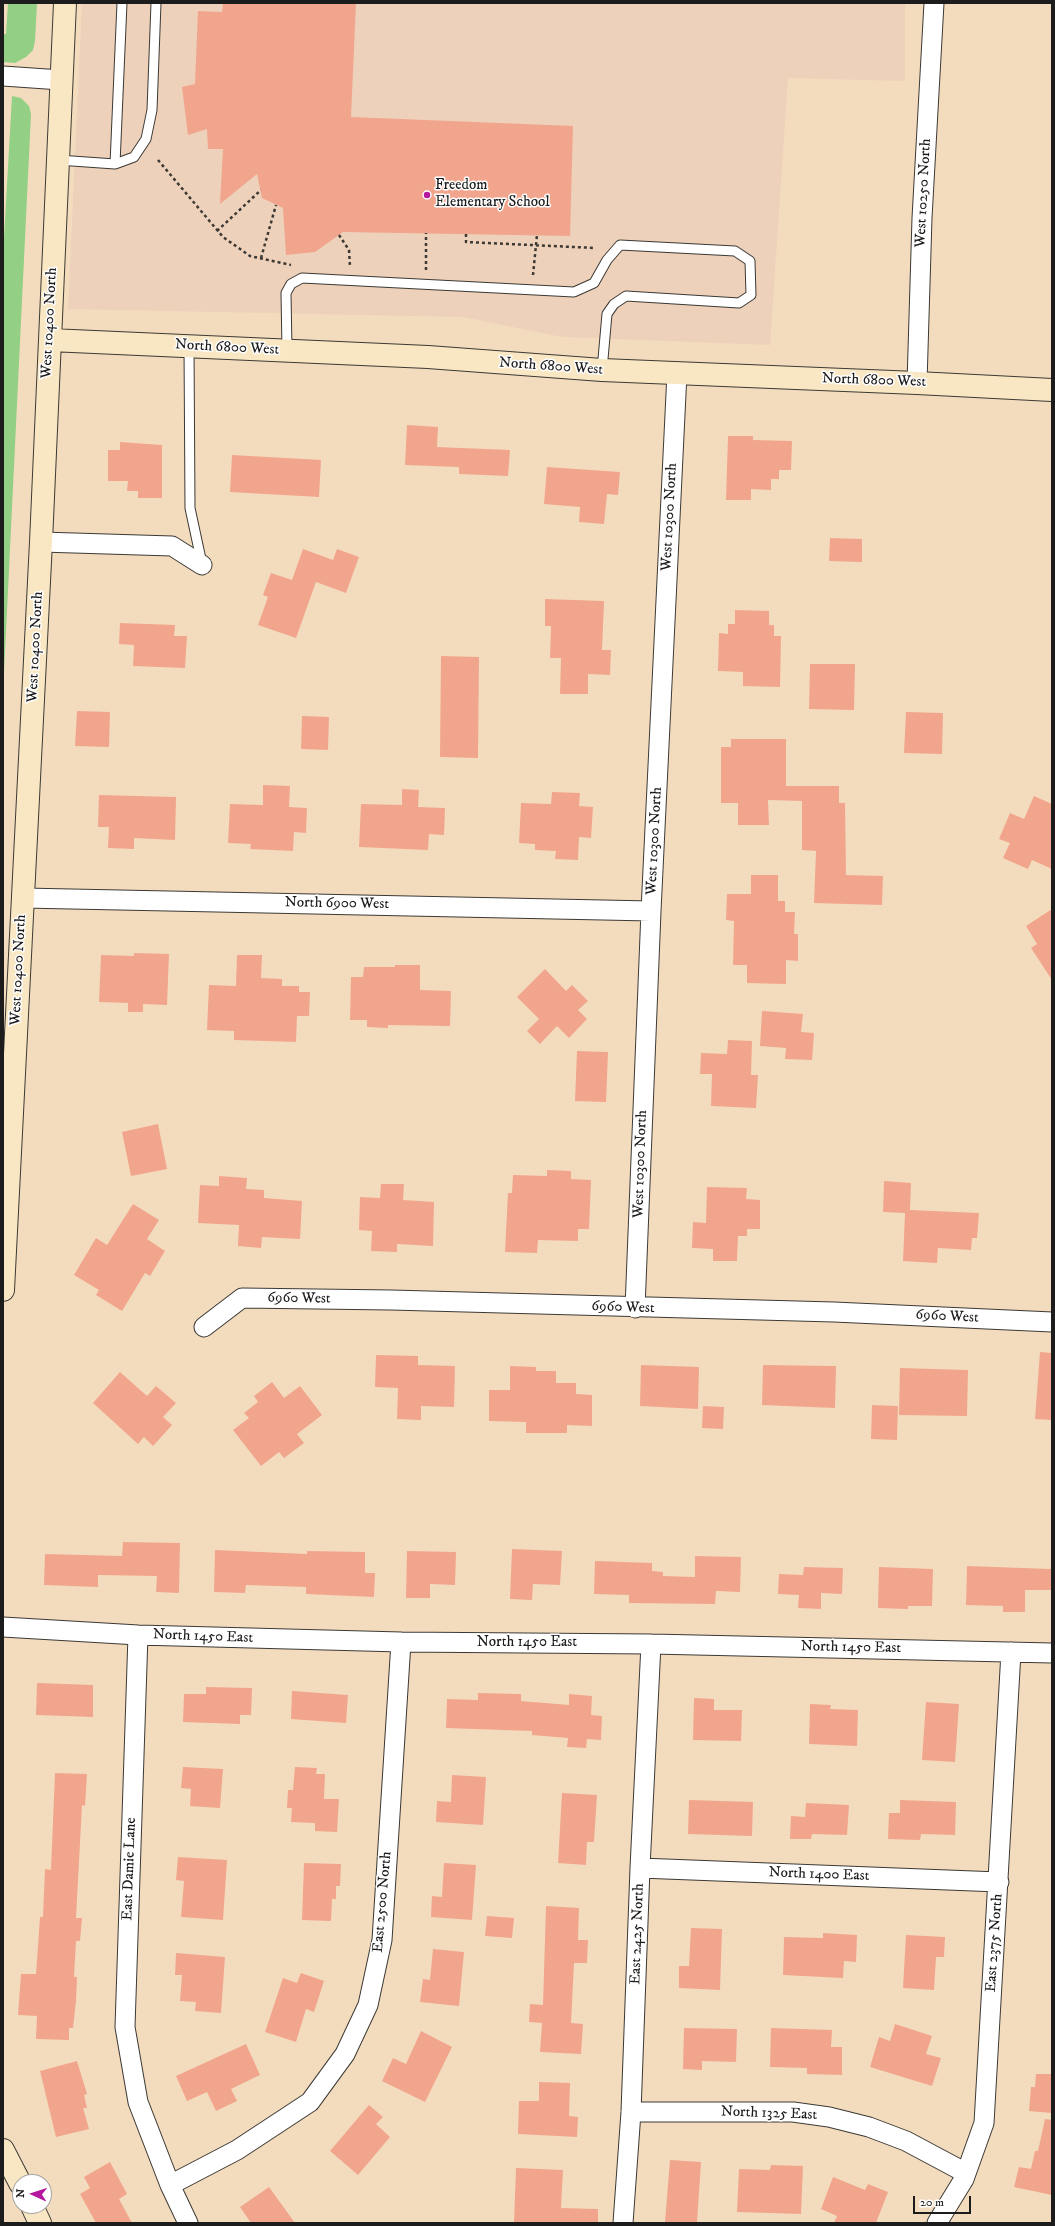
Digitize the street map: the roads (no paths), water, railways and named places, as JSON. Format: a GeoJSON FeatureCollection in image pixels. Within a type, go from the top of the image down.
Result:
{"type":"FeatureCollection","features":[{"type":"Feature","properties":{"kind":"street","name":"West 10400 North"},"geometry":{"type":"LineString","coordinates":[[3,1290],[41,542],[65,3]]}},
{"type":"Feature","properties":{"kind":"street","name":"West 10250 North"},"geometry":{"type":"LineString","coordinates":[[917,382],[922,218],[934,3]]}},
{"type":"Feature","properties":{"kind":"street"},"geometry":{"type":"LineString","coordinates":[[3,76],[61,80]]}},
{"type":"Feature","properties":{"kind":"street","name":"North 6800 West"},"geometry":{"type":"LineString","coordinates":[[50,340],[428,357],[602,370],[917,382],[1052,390]]}},
{"type":"Feature","properties":{"kind":"street","name":"West 10300 North"},"geometry":{"type":"LineString","coordinates":[[635,1308],[651,911],[677,373]]}},
{"type":"Feature","properties":{"kind":"street"},"geometry":{"type":"LineString","coordinates":[[41,542],[172,546],[202,565]]}},
{"type":"Feature","properties":{"kind":"street","name":"North 6900 West"},"geometry":{"type":"LineString","coordinates":[[23,898],[651,911]]}},
{"type":"Feature","properties":{"kind":"street","name":"6960 West"},"geometry":{"type":"LineString","coordinates":[[204,1327],[242,1298],[391,1300],[879,1314],[1052,1322]]}},
{"type":"Feature","properties":{"kind":"street","name":"North 1450 East"},"geometry":{"type":"LineString","coordinates":[[3,1627],[138,1636],[401,1642],[651,1644],[1052,1653]]}},
{"type":"Feature","properties":{"kind":"street","name":"East Damie Lane"},"geometry":{"type":"LineString","coordinates":[[138,1636],[125,2027],[138,2102],[170,2185],[188,2223]]}},
{"type":"Feature","properties":{"kind":"street","name":"East 2500 North"},"geometry":{"type":"LineString","coordinates":[[170,2185],[237,2150],[310,2102],[344,2054],[368,2005],[382,1940],[401,1642]]}},
{"type":"Feature","properties":{"kind":"street","name":"East 2425 North"},"geometry":{"type":"LineString","coordinates":[[623,2223],[632,2112],[640,1868],[651,1644]]}},
{"type":"Feature","properties":{"kind":"street","name":"East 2375 North"},"geometry":{"type":"LineString","coordinates":[[937,2223],[966,2173],[984,2123],[1011,1652]]}},
{"type":"Feature","properties":{"kind":"street","name":"North 1400 East"},"geometry":{"type":"LineString","coordinates":[[640,1868],[999,1882]]}},
{"type":"Feature","properties":{"kind":"street","name":"North 1325 East"},"geometry":{"type":"LineString","coordinates":[[632,2112],[793,2112],[829,2117],[869,2127],[906,2141],[966,2173]]}},
{"type":"Feature","properties":{"kind":"street"},"geometry":{"type":"LineString","coordinates":[[3,2150],[15,2174]]}},
{"type":"Feature","properties":{"kind":"lane"},"geometry":{"type":"LineString","coordinates":[[115,164],[122,3]]}},
{"type":"Feature","properties":{"kind":"lane"},"geometry":{"type":"LineString","coordinates":[[58,160],[115,164],[134,157],[146,139],[152,110],[156,3]]}},
{"type":"Feature","properties":{"kind":"lane"},"geometry":{"type":"LineString","coordinates":[[287,350],[286,293],[291,284],[302,278],[574,292],[594,283],[607,260],[620,245],[736,251],[750,261],[751,294],[739,303],[626,296],[614,304],[607,314],[602,370]]}},
{"type":"Feature","properties":{"kind":"lane"},"geometry":{"type":"LineString","coordinates":[[188,346],[190,508],[202,565]]}},
{"type":"Feature","properties":{"kind":"place","name":"Freedom Elementary School"},"geometry":{"type":"Point","coordinates":[427,195]}}]}
